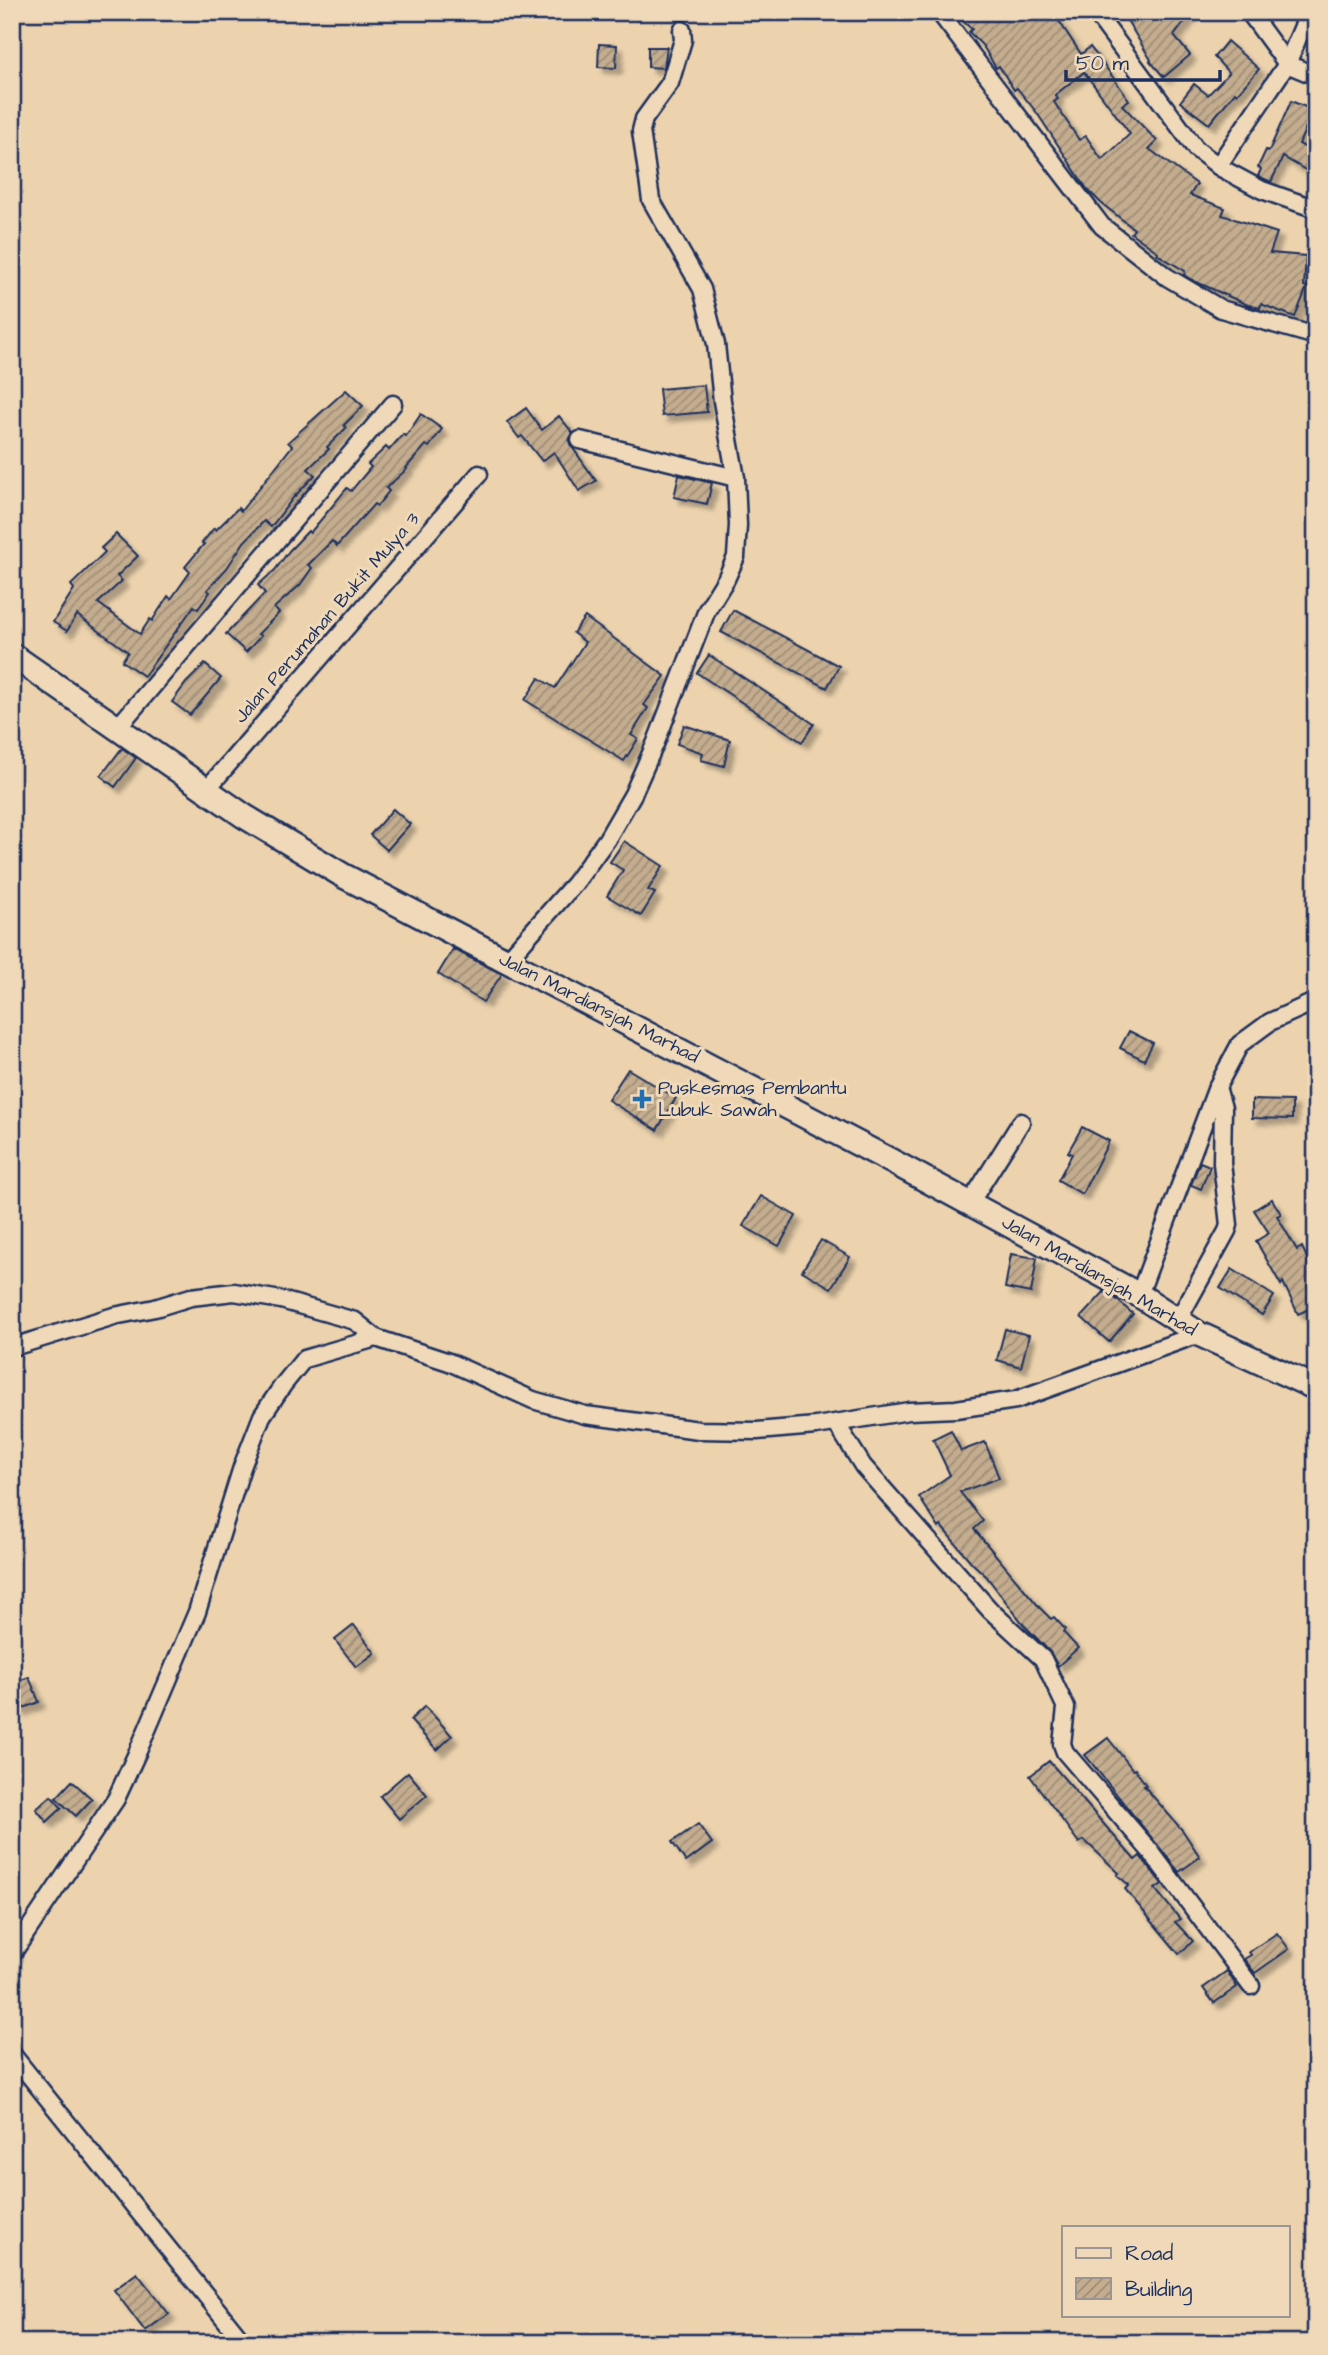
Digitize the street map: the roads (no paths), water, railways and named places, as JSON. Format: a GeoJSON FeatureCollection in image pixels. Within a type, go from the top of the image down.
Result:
{"type":"FeatureCollection","features":[{"type":"Feature","properties":{"kind":"street"},"geometry":{"type":"LineString","coordinates":[[939,12],[1102,226],[1167,277],[1221,309],[1316,336]]}},
{"type":"Feature","properties":{"kind":"street"},"geometry":{"type":"LineString","coordinates":[[1095,12],[1196,149],[1217,166],[1262,190],[1316,209]]}},
{"type":"Feature","properties":{"kind":"street"},"geometry":{"type":"LineString","coordinates":[[1249,12],[1287,64],[1316,76]]}},
{"type":"Feature","properties":{"kind":"street"},"geometry":{"type":"LineString","coordinates":[[1217,166],[1287,64],[1309,12]]}},
{"type":"Feature","properties":{"kind":"street"},"geometry":{"type":"LineString","coordinates":[[507,960],[575,883],[607,839],[633,794],[707,610],[736,556],[736,478],[722,401],[716,344],[702,289],[651,200],[640,131],[644,119],[670,83],[683,40],[682,30]]}},
{"type":"Feature","properties":{"kind":"street"},"geometry":{"type":"LineString","coordinates":[[117,728],[393,404]]}},
{"type":"Feature","properties":{"kind":"street"},"geometry":{"type":"LineString","coordinates":[[580,440],[736,478]]}},
{"type":"Feature","properties":{"kind":"street","name":"Jalan Perumahan Bukit Mulya 3"},"geometry":{"type":"LineString","coordinates":[[206,790],[479,474]]}},
{"type":"Feature","properties":{"kind":"street","name":"Jalan Mardiansjah Marhad"},"geometry":{"type":"LineString","coordinates":[[12,655],[244,816],[344,876],[970,1203],[1139,1295],[1199,1334],[1316,1388]]}},
{"type":"Feature","properties":{"kind":"street"},"geometry":{"type":"LineString","coordinates":[[1139,1295],[1217,1087],[1240,1044],[1270,1023],[1316,1001]]}},
{"type":"Feature","properties":{"kind":"street"},"geometry":{"type":"LineString","coordinates":[[1178,1320],[1227,1231],[1222,1163],[1223,1108],[1217,1087]]}},
{"type":"Feature","properties":{"kind":"street"},"geometry":{"type":"LineString","coordinates":[[970,1203],[1021,1122]]}},
{"type":"Feature","properties":{"kind":"street"},"geometry":{"type":"LineString","coordinates":[[13,1347],[114,1316],[191,1297],[234,1292],[281,1300],[355,1321],[376,1338],[449,1362],[533,1400],[585,1415],[699,1430],[757,1431],[1016,1400],[1199,1334]]}},
{"type":"Feature","properties":{"kind":"street"},"geometry":{"type":"LineString","coordinates":[[12,1954],[116,1799],[197,1612],[242,1467],[262,1416],[282,1385],[304,1359],[376,1338]]}},
{"type":"Feature","properties":{"kind":"street"},"geometry":{"type":"LineString","coordinates":[[835,1423],[863,1466],[990,1610],[1043,1658],[1066,1708],[1062,1737],[1065,1752],[1151,1852],[1251,1986]]}},
{"type":"Feature","properties":{"kind":"street"},"geometry":{"type":"LineString","coordinates":[[12,2054],[244,2343]]}},
{"type":"Feature","properties":{"kind":"place","name":"Puskesmas Pembantu Lubuk Sawah"},"geometry":{"type":"Point","coordinates":[642,1099]}}]}
